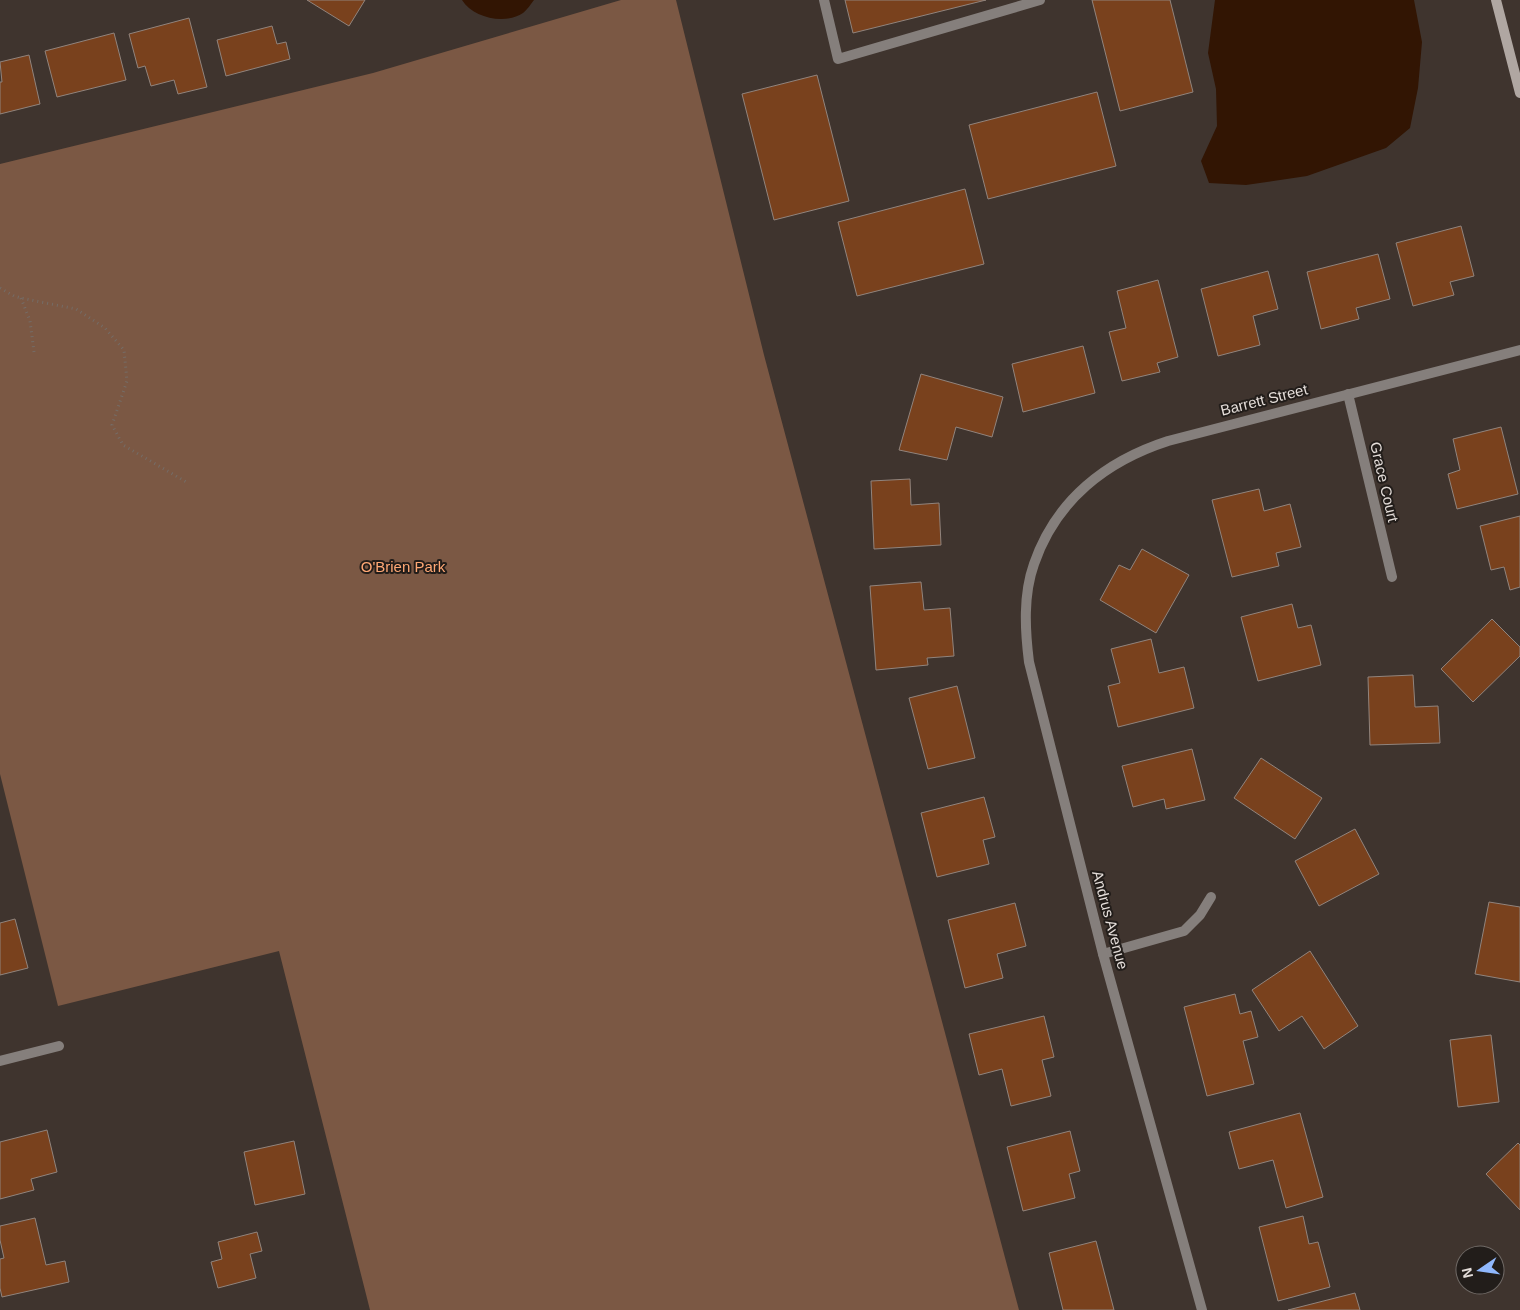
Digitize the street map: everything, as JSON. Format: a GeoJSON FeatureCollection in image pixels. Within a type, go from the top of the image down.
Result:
{"type":"FeatureCollection","features":[{"type":"Feature","properties":{"kind":"street"},"geometry":{"type":"LineString","coordinates":[[824,0],[838,59],[1040,0]]}},
{"type":"Feature","properties":{"kind":"street"},"geometry":{"type":"LineString","coordinates":[[1496,0],[1520,93]]}},
{"type":"Feature","properties":{"kind":"street","name":"Barrett Street"},"geometry":{"type":"LineString","coordinates":[[1047,535],[1064,508],[1086,485],[1124,458],[1148,448],[1168,441],[1520,350]]}},
{"type":"Feature","properties":{"kind":"street","name":"Grace Court"},"geometry":{"type":"LineString","coordinates":[[1348,394],[1392,577]]}},
{"type":"Feature","properties":{"kind":"street","name":"Andrus Avenue"},"geometry":{"type":"LineString","coordinates":[[1047,535],[1033,565],[1027,599],[1025,632],[1029,662],[1103,954],[1202,1310]]}},
{"type":"Feature","properties":{"kind":"street"},"geometry":{"type":"LineString","coordinates":[[1103,954],[1184,931],[1200,915],[1211,897]]}},
{"type":"Feature","properties":{"kind":"street"},"geometry":{"type":"LineString","coordinates":[[0,1062],[59,1046]]}},
{"type":"Feature","properties":{"kind":"path"},"geometry":{"type":"LineString","coordinates":[[0,288],[21,298],[76,309],[104,328],[124,350],[127,381],[112,425],[123,445],[188,483]]}},
{"type":"Feature","properties":{"kind":"path"},"geometry":{"type":"LineString","coordinates":[[21,298],[30,321],[34,352]]}},
{"type":"Feature","properties":{"kind":"green space","name":"O'Brien Park"},"geometry":{"type":"Polygon","coordinates":[[[621,0],[676,0],[764,355],[1019,1310],[370,1310],[279,951],[58,1006],[0,774],[0,164],[373,73],[621,0]]]}},
{"type":"Feature","properties":{"kind":"shaded area"},"geometry":{"type":"Polygon","coordinates":[[[462,0],[534,0],[523,13],[516,17],[499,19],[481,15],[467,6],[462,0]]]}},
{"type":"Feature","properties":{"kind":"shaded area"},"geometry":{"type":"Polygon","coordinates":[[[1215,0],[1414,0],[1422,42],[1418,88],[1410,128],[1386,148],[1307,176],[1246,185],[1209,183],[1201,161],[1217,126],[1216,89],[1208,53],[1215,0]]]}},
{"type":"Feature","properties":{"kind":"building"},"geometry":{"type":"Polygon","coordinates":[[[307,0],[365,0],[349,26],[307,0]]]}},
{"type":"Feature","properties":{"kind":"building"},"geometry":{"type":"Polygon","coordinates":[[[845,0],[986,0],[853,33],[845,0]]]}},
{"type":"Feature","properties":{"kind":"building"},"geometry":{"type":"Polygon","coordinates":[[[1092,0],[1170,0],[1193,92],[1120,111],[1092,0]]]}},
{"type":"Feature","properties":{"kind":"building"},"geometry":{"type":"Polygon","coordinates":[[[189,18],[207,87],[178,94],[174,80],[151,86],[145,66],[138,68],[129,34],[189,18]]]}},
{"type":"Feature","properties":{"kind":"building"},"geometry":{"type":"Polygon","coordinates":[[[272,26],[277,44],[286,42],[290,59],[226,76],[217,40],[272,26]]]}},
{"type":"Feature","properties":{"kind":"building"},"geometry":{"type":"Polygon","coordinates":[[[114,33],[126,80],[57,97],[45,51],[114,33]]]}},
{"type":"Feature","properties":{"kind":"building"},"geometry":{"type":"Polygon","coordinates":[[[29,55],[40,104],[0,114],[0,82],[2,82],[0,62],[29,55]]]}},
{"type":"Feature","properties":{"kind":"building"},"geometry":{"type":"Polygon","coordinates":[[[817,75],[849,201],[774,220],[742,94],[817,75]]]}},
{"type":"Feature","properties":{"kind":"building"},"geometry":{"type":"Polygon","coordinates":[[[1097,92],[1116,166],[988,199],[969,125],[1097,92]]]}},
{"type":"Feature","properties":{"kind":"building"},"geometry":{"type":"Polygon","coordinates":[[[965,189],[984,264],[857,296],[838,222],[965,189]]]}},
{"type":"Feature","properties":{"kind":"building"},"geometry":{"type":"Polygon","coordinates":[[[1461,226],[1474,276],[1450,282],[1454,295],[1413,306],[1396,243],[1461,226]]]}},
{"type":"Feature","properties":{"kind":"building"},"geometry":{"type":"Polygon","coordinates":[[[1378,254],[1390,299],[1356,308],[1359,319],[1321,329],[1307,272],[1378,254]]]}},
{"type":"Feature","properties":{"kind":"building"},"geometry":{"type":"Polygon","coordinates":[[[1268,271],[1278,309],[1253,316],[1260,345],[1218,356],[1201,289],[1268,271]]]}},
{"type":"Feature","properties":{"kind":"building"},"geometry":{"type":"Polygon","coordinates":[[[1158,280],[1178,357],[1157,363],[1160,372],[1122,381],[1109,332],[1126,328],[1117,291],[1158,280]]]}},
{"type":"Feature","properties":{"kind":"building"},"geometry":{"type":"Polygon","coordinates":[[[1083,346],[1095,393],[1023,412],[1012,364],[1083,346]]]}},
{"type":"Feature","properties":{"kind":"building"},"geometry":{"type":"Polygon","coordinates":[[[921,374],[1003,397],[992,437],[956,427],[947,460],[899,450],[921,374]]]}},
{"type":"Feature","properties":{"kind":"building"},"geometry":{"type":"Polygon","coordinates":[[[1501,427],[1518,494],[1457,509],[1448,474],[1460,470],[1453,439],[1501,427]]]}},
{"type":"Feature","properties":{"kind":"building"},"geometry":{"type":"Polygon","coordinates":[[[910,479],[911,505],[939,503],[941,545],[874,549],[871,481],[910,479]]]}},
{"type":"Feature","properties":{"kind":"building"},"geometry":{"type":"Polygon","coordinates":[[[1259,489],[1264,511],[1290,504],[1301,547],[1276,553],[1279,566],[1232,577],[1212,500],[1259,489]]]}},
{"type":"Feature","properties":{"kind":"building"},"geometry":{"type":"Polygon","coordinates":[[[1520,516],[1520,587],[1510,590],[1504,567],[1491,570],[1480,526],[1520,516]]]}},
{"type":"Feature","properties":{"kind":"building"},"geometry":{"type":"Polygon","coordinates":[[[1142,549],[1189,575],[1156,633],[1100,600],[1119,565],[1130,570],[1142,549]]]}},
{"type":"Feature","properties":{"kind":"building"},"geometry":{"type":"Polygon","coordinates":[[[921,582],[924,610],[950,608],[954,656],[927,658],[928,665],[876,670],[870,586],[921,582]]]}},
{"type":"Feature","properties":{"kind":"building"},"geometry":{"type":"Polygon","coordinates":[[[1292,604],[1298,628],[1311,625],[1321,665],[1258,681],[1241,617],[1292,604]]]}},
{"type":"Feature","properties":{"kind":"building"},"geometry":{"type":"Polygon","coordinates":[[[1492,619],[1520,647],[1520,656],[1473,702],[1441,669],[1492,619]]]}},
{"type":"Feature","properties":{"kind":"building"},"geometry":{"type":"Polygon","coordinates":[[[1151,639],[1159,673],[1184,667],[1194,708],[1118,727],[1108,686],[1120,683],[1111,649],[1151,639]]]}},
{"type":"Feature","properties":{"kind":"building"},"geometry":{"type":"Polygon","coordinates":[[[1413,675],[1415,707],[1438,706],[1440,743],[1370,745],[1368,677],[1413,675]]]}},
{"type":"Feature","properties":{"kind":"building"},"geometry":{"type":"Polygon","coordinates":[[[957,686],[975,758],[928,769],[909,698],[957,686]]]}},
{"type":"Feature","properties":{"kind":"building"},"geometry":{"type":"Polygon","coordinates":[[[1192,749],[1205,800],[1166,809],[1164,799],[1133,807],[1122,766],[1192,749]]]}},
{"type":"Feature","properties":{"kind":"building"},"geometry":{"type":"Polygon","coordinates":[[[1261,758],[1322,798],[1295,839],[1234,798],[1261,758]]]}},
{"type":"Feature","properties":{"kind":"building"},"geometry":{"type":"Polygon","coordinates":[[[984,797],[995,837],[983,840],[989,864],[937,877],[921,813],[984,797]]]}},
{"type":"Feature","properties":{"kind":"building"},"geometry":{"type":"Polygon","coordinates":[[[1355,829],[1379,874],[1319,906],[1295,861],[1355,829]]]}},
{"type":"Feature","properties":{"kind":"building"},"geometry":{"type":"Polygon","coordinates":[[[1489,902],[1520,907],[1520,982],[1475,974],[1489,902]]]}},
{"type":"Feature","properties":{"kind":"building"},"geometry":{"type":"Polygon","coordinates":[[[1015,903],[1026,946],[997,954],[1003,978],[965,988],[948,920],[1015,903]]]}},
{"type":"Feature","properties":{"kind":"building"},"geometry":{"type":"Polygon","coordinates":[[[15,919],[28,968],[0,975],[0,923],[15,919]]]}},
{"type":"Feature","properties":{"kind":"building"},"geometry":{"type":"Polygon","coordinates":[[[1310,951],[1358,1026],[1324,1049],[1302,1016],[1279,1031],[1252,990],[1310,951]]]}},
{"type":"Feature","properties":{"kind":"building"},"geometry":{"type":"Polygon","coordinates":[[[1235,994],[1240,1014],[1251,1011],[1258,1037],[1243,1041],[1254,1084],[1207,1096],[1184,1007],[1235,994]]]}},
{"type":"Feature","properties":{"kind":"building"},"geometry":{"type":"Polygon","coordinates":[[[1044,1016],[1054,1057],[1042,1060],[1051,1096],[1011,1106],[1002,1069],[979,1075],[969,1034],[1044,1016]]]}},
{"type":"Feature","properties":{"kind":"building"},"geometry":{"type":"Polygon","coordinates":[[[1491,1035],[1499,1102],[1458,1107],[1450,1040],[1491,1035]]]}},
{"type":"Feature","properties":{"kind":"building"},"geometry":{"type":"Polygon","coordinates":[[[1300,1113],[1323,1197],[1286,1208],[1273,1160],[1239,1169],[1229,1132],[1300,1113]]]}},
{"type":"Feature","properties":{"kind":"building"},"geometry":{"type":"Polygon","coordinates":[[[47,1130],[57,1172],[31,1179],[34,1190],[0,1199],[0,1142],[47,1130]]]}},
{"type":"Feature","properties":{"kind":"building"},"geometry":{"type":"Polygon","coordinates":[[[1070,1131],[1080,1171],[1069,1174],[1075,1198],[1023,1211],[1007,1147],[1070,1131]]]}},
{"type":"Feature","properties":{"kind":"building"},"geometry":{"type":"Polygon","coordinates":[[[294,1141],[305,1194],[255,1205],[244,1152],[294,1141]]]}},
{"type":"Feature","properties":{"kind":"building"},"geometry":{"type":"Polygon","coordinates":[[[1518,1143],[1520,1145],[1520,1210],[1486,1174],[1518,1143]]]}},
{"type":"Feature","properties":{"kind":"building"},"geometry":{"type":"Polygon","coordinates":[[[1303,1216],[1309,1244],[1318,1242],[1330,1287],[1278,1301],[1259,1227],[1303,1216]]]}},
{"type":"Feature","properties":{"kind":"building"},"geometry":{"type":"Polygon","coordinates":[[[35,1218],[46,1265],[65,1261],[69,1282],[2,1297],[0,1288],[0,1259],[4,1258],[0,1240],[0,1226],[35,1218]]]}},
{"type":"Feature","properties":{"kind":"building"},"geometry":{"type":"Polygon","coordinates":[[[257,1232],[262,1251],[250,1254],[256,1278],[218,1288],[211,1262],[222,1259],[218,1242],[257,1232]]]}},
{"type":"Feature","properties":{"kind":"building"},"geometry":{"type":"Polygon","coordinates":[[[1096,1241],[1114,1310],[1063,1310],[1049,1253],[1096,1241]]]}},
{"type":"Feature","properties":{"kind":"building"},"geometry":{"type":"Polygon","coordinates":[[[1355,1293],[1360,1310],[1288,1310],[1355,1293]]]}}]}
